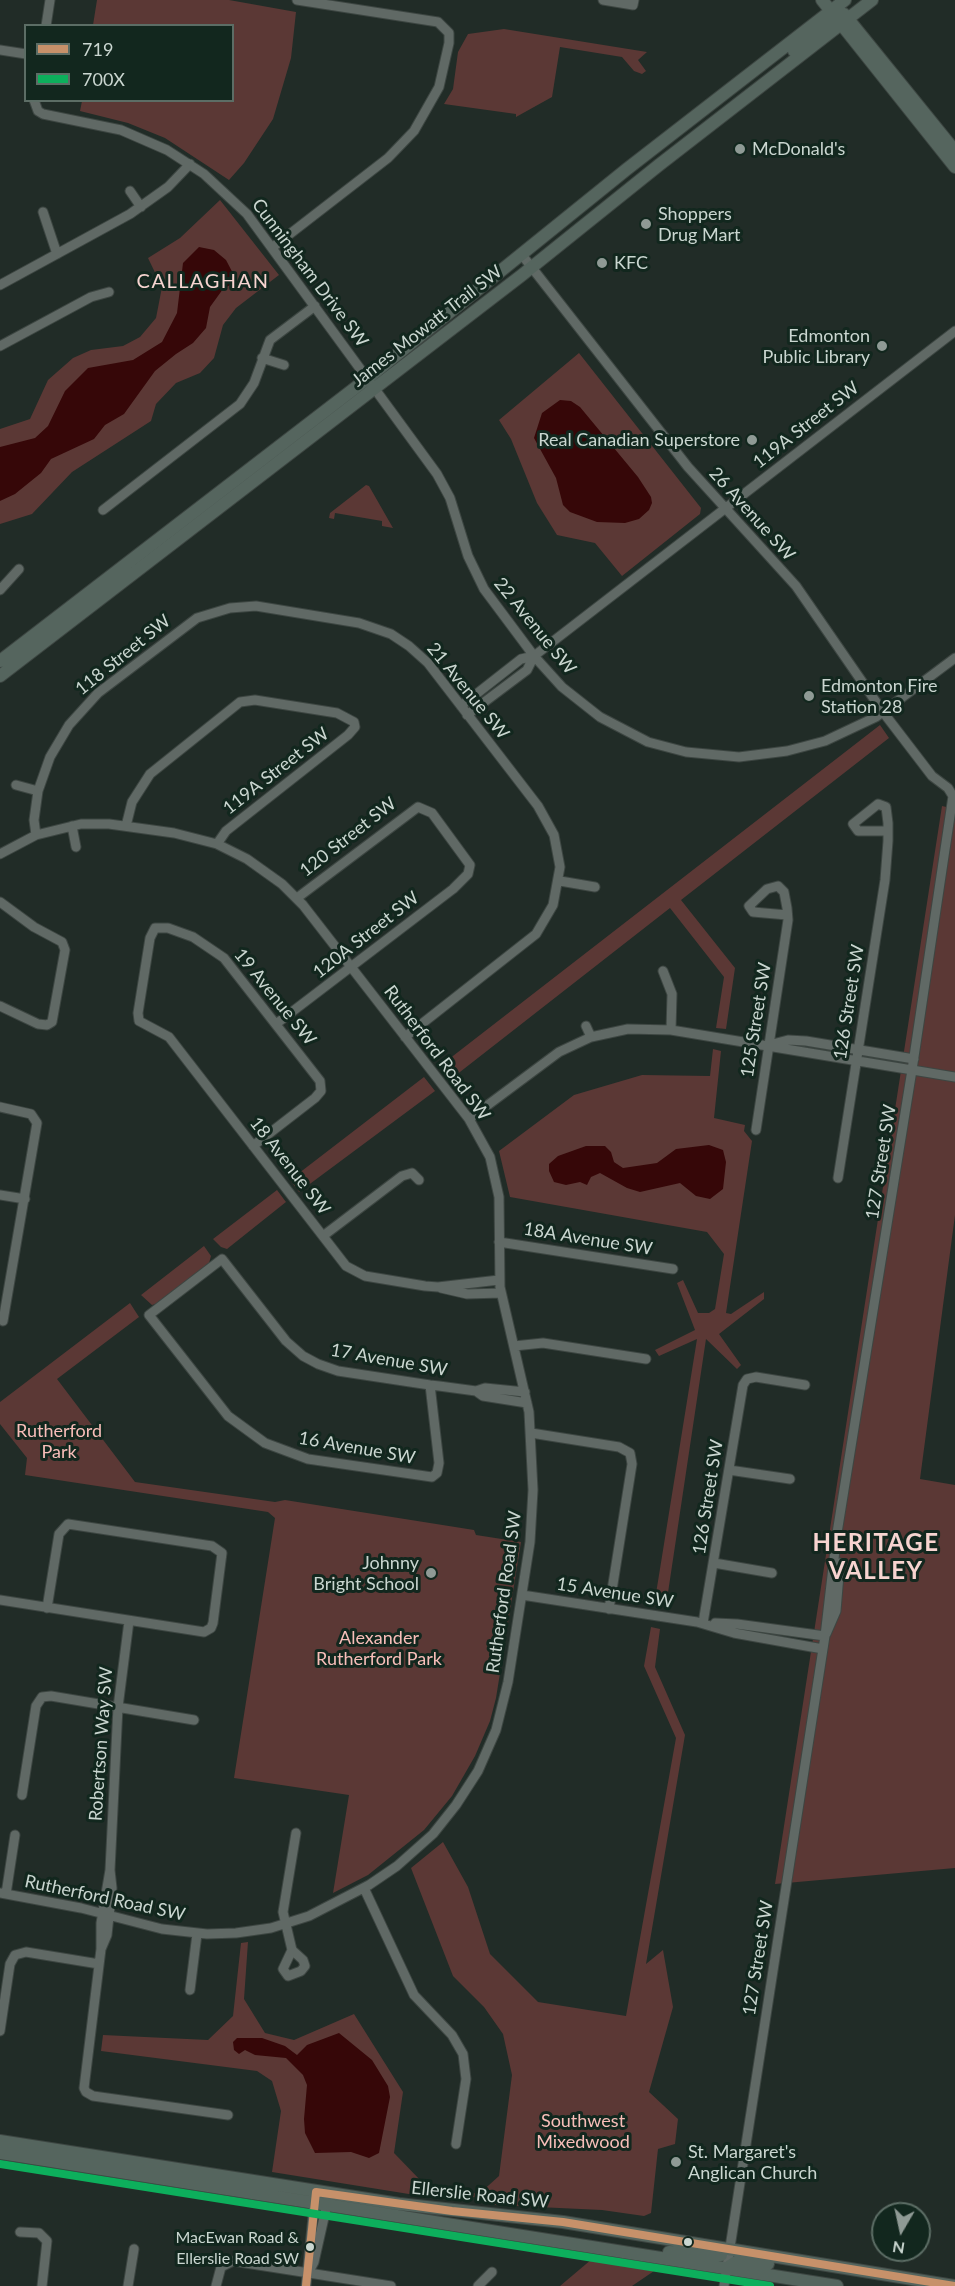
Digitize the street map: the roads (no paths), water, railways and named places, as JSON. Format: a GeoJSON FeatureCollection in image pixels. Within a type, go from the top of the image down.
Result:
{"type":"FeatureCollection","features":[{"type":"Feature","properties":{"kind":"main road"},"geometry":{"type":"LineString","coordinates":[[822,0],[839,12],[955,151]]}},
{"type":"Feature","properties":{"kind":"main road"},"geometry":{"type":"LineString","coordinates":[[839,12],[859,0]]}},
{"type":"Feature","properties":{"kind":"main road","name":"James Mowatt Trail SW"},"geometry":{"type":"LineString","coordinates":[[0,676],[371,383],[522,255],[678,129],[771,57],[839,12],[872,0]]}},
{"type":"Feature","properties":{"kind":"main road"},"geometry":{"type":"LineString","coordinates":[[839,12],[955,167]]}},
{"type":"Feature","properties":{"kind":"main road","name":"James Mowatt Trail SW"},"geometry":{"type":"LineString","coordinates":[[0,661],[371,383],[474,312],[531,268],[601,210],[754,92],[839,12]]}},
{"type":"Feature","properties":{"kind":"main road"},"geometry":{"type":"LineString","coordinates":[[688,142],[691,132],[771,57]]}},
{"type":"Feature","properties":{"kind":"main road"},"geometry":{"type":"LineString","coordinates":[[601,210],[674,141],[678,129]]}},
{"type":"Feature","properties":{"kind":"main road"},"geometry":{"type":"LineString","coordinates":[[474,312],[486,294],[518,267],[522,255]]}},
{"type":"Feature","properties":{"kind":"main road","name":"Ellerslie Road SW"},"geometry":{"type":"LineString","coordinates":[[0,2141],[582,2246],[837,2286]]}},
{"type":"Feature","properties":{"kind":"main road","name":"Ellerslie Road SW"},"geometry":{"type":"LineString","coordinates":[[0,2153],[321,2198],[563,2222],[955,2286]]}},
{"type":"Feature","properties":{"kind":"main road"},"geometry":{"type":"LineString","coordinates":[[582,2246],[706,2254],[721,2254],[730,2250]]}},
{"type":"Feature","properties":{"kind":"main road"},"geometry":{"type":"LineString","coordinates":[[727,2268],[739,2260],[868,2272]]}},
{"type":"Feature","properties":{"kind":"street"},"geometry":{"type":"LineString","coordinates":[[46,24],[50,0]]}},
{"type":"Feature","properties":{"kind":"street"},"geometry":{"type":"LineString","coordinates":[[273,247],[388,158],[414,131],[439,87],[449,43],[448,33],[438,22],[297,0]]}},
{"type":"Feature","properties":{"kind":"street"},"geometry":{"type":"LineString","coordinates":[[603,0],[633,5],[634,0]]}},
{"type":"Feature","properties":{"kind":"street"},"geometry":{"type":"LineString","coordinates":[[0,50],[24,54]]}},
{"type":"Feature","properties":{"kind":"street","name":"Cunningham Drive SW"},"geometry":{"type":"LineString","coordinates":[[35,102],[38,111],[43,114],[121,130],[155,144],[190,164],[231,197],[273,247],[371,383]]}},
{"type":"Feature","properties":{"kind":"street"},"geometry":{"type":"LineString","coordinates":[[0,285],[141,207],[168,187],[190,164]]}},
{"type":"Feature","properties":{"kind":"street"},"geometry":{"type":"LineString","coordinates":[[130,191],[141,207]]}},
{"type":"Feature","properties":{"kind":"street"},"geometry":{"type":"LineString","coordinates":[[43,212],[57,254]]}},
{"type":"Feature","properties":{"kind":"street","name":"26 Avenue SW"},"geometry":{"type":"LineString","coordinates":[[522,255],[656,428],[724,509],[796,586],[883,712],[932,776],[948,788],[953,796]]}},
{"type":"Feature","properties":{"kind":"street"},"geometry":{"type":"LineString","coordinates":[[1,344],[91,297],[109,292]]}},
{"type":"Feature","properties":{"kind":"street"},"geometry":{"type":"LineString","coordinates":[[103,510],[235,409],[249,392],[262,358],[274,336],[315,306]]}},
{"type":"Feature","properties":{"kind":"street","name":"119A Street SW"},"geometry":{"type":"LineString","coordinates":[[467,715],[527,669],[534,656],[955,331]]}},
{"type":"Feature","properties":{"kind":"street"},"geometry":{"type":"LineString","coordinates":[[262,358],[284,365]]}},
{"type":"Feature","properties":{"kind":"street","name":"22 Avenue SW"},"geometry":{"type":"LineString","coordinates":[[371,383],[442,482],[453,506],[475,574],[534,656],[562,687],[600,717],[648,742],[698,754],[739,757],[787,751],[833,737],[883,712],[955,658]]}},
{"type":"Feature","properties":{"kind":"street"},"geometry":{"type":"LineString","coordinates":[[0,590],[19,569]]}},
{"type":"Feature","properties":{"kind":"street","name":"21 Avenue SW"},"geometry":{"type":"LineString","coordinates":[[238,606],[256,606],[359,623],[380,629],[402,640],[423,657],[548,820],[559,852],[560,881],[550,913],[530,940],[405,1037]]}},
{"type":"Feature","properties":{"kind":"street","name":"118 Street SW"},"geometry":{"type":"LineString","coordinates":[[36,835],[34,820],[38,791],[58,742],[88,702],[188,624],[206,614],[238,606]]}},
{"type":"Feature","properties":{"kind":"street","name":"119A Street SW"},"geometry":{"type":"LineString","coordinates":[[461,706],[521,659],[534,656]]}},
{"type":"Feature","properties":{"kind":"street","name":"119A Street SW"},"geometry":{"type":"LineString","coordinates":[[126,826],[132,802],[150,774],[237,704],[247,700],[341,714],[355,724],[348,735],[226,831],[217,844]]}},
{"type":"Feature","properties":{"kind":"street"},"geometry":{"type":"LineString","coordinates":[[16,784],[38,791]]}},
{"type":"Feature","properties":{"kind":"street","name":"127 Street SW"},"geometry":{"type":"LineString","coordinates":[[724,2286],[822,1650],[825,1636],[834,1620],[837,1601],[841,1552],[837,1533],[914,1059],[953,796]]}},
{"type":"Feature","properties":{"kind":"street","name":"120A Street SW"},"geometry":{"type":"LineString","coordinates":[[276,1024],[453,889],[465,877],[470,868],[468,859],[432,813],[422,807]]}},
{"type":"Feature","properties":{"kind":"street","name":"120 Street SW"},"geometry":{"type":"LineString","coordinates":[[297,898],[411,810],[422,807]]}},
{"type":"Feature","properties":{"kind":"street"},"geometry":{"type":"LineString","coordinates":[[72,826],[76,847]]}},
{"type":"Feature","properties":{"kind":"street","name":"Rutherford Road SW"},"geometry":{"type":"LineString","coordinates":[[0,854],[36,835],[72,826],[126,826],[174,832],[217,844],[261,868],[297,898],[469,1119],[482,1141],[494,1169],[499,1197],[499,1280],[525,1392],[531,1433],[532,1512],[522,1594],[503,1704],[494,1736],[478,1771],[433,1834],[397,1866],[363,1888],[309,1916],[248,1932],[197,1934],[162,1929],[105,1914],[2,1894],[15,1835]]}},
{"type":"Feature","properties":{"kind":"street","name":"126 Street SW"},"geometry":{"type":"LineString","coordinates":[[838,1178],[885,880],[888,831]]}},
{"type":"Feature","properties":{"kind":"street"},"geometry":{"type":"LineString","coordinates":[[560,881],[595,887]]}},
{"type":"Feature","properties":{"kind":"street"},"geometry":{"type":"LineString","coordinates":[[0,902],[34,927],[62,942],[65,953],[55,1016],[49,1024],[38,1024],[0,1006]]}},
{"type":"Feature","properties":{"kind":"street","name":"125 Street SW"},"geometry":{"type":"LineString","coordinates":[[756,1130],[787,915]]}},
{"type":"Feature","properties":{"kind":"street","name":"18 Avenue SW"},"geometry":{"type":"LineString","coordinates":[[158,927],[150,938],[138,1013],[139,1022],[169,1037],[342,1261],[356,1273],[466,1294],[501,1293]]}},
{"type":"Feature","properties":{"kind":"street","name":"19 Avenue SW"},"geometry":{"type":"LineString","coordinates":[[158,927],[193,937],[217,952],[231,966],[320,1081],[321,1088],[315,1098],[254,1146]]}},
{"type":"Feature","properties":{"kind":"street"},"geometry":{"type":"LineString","coordinates":[[663,971],[672,994],[671,1030]]}},
{"type":"Feature","properties":{"kind":"street"},"geometry":{"type":"LineString","coordinates":[[586,1026],[591,1037]]}},
{"type":"Feature","properties":{"kind":"street"},"geometry":{"type":"LineString","coordinates":[[469,1119],[545,1061],[591,1037],[628,1029],[671,1030],[769,1045],[786,1051],[955,1077]]}},
{"type":"Feature","properties":{"kind":"street"},"geometry":{"type":"LineString","coordinates":[[769,1045],[798,1041],[914,1059]]}},
{"type":"Feature","properties":{"kind":"street"},"geometry":{"type":"LineString","coordinates":[[0,1107],[35,1117],[37,1125],[12,1283],[3,1321]]}},
{"type":"Feature","properties":{"kind":"street"},"geometry":{"type":"LineString","coordinates":[[323,1236],[402,1176],[412,1173],[419,1180]]}},
{"type":"Feature","properties":{"kind":"street"},"geometry":{"type":"LineString","coordinates":[[0,1195],[25,1199]]}},
{"type":"Feature","properties":{"kind":"street","name":"18A Avenue SW"},"geometry":{"type":"LineString","coordinates":[[499,1242],[673,1269]]}},
{"type":"Feature","properties":{"kind":"street","name":"17 Avenue SW"},"geometry":{"type":"LineString","coordinates":[[149,1315],[222,1259],[286,1341],[303,1356],[338,1371],[476,1391],[485,1388],[525,1392]]}},
{"type":"Feature","properties":{"kind":"street","name":"18 Avenue SW"},"geometry":{"type":"LineString","coordinates":[[438,1287],[499,1280]]}},
{"type":"Feature","properties":{"kind":"street"},"geometry":{"type":"LineString","coordinates":[[0,1281],[12,1283]]}},
{"type":"Feature","properties":{"kind":"street","name":"16 Avenue SW"},"geometry":{"type":"LineString","coordinates":[[149,1315],[220,1407],[237,1424],[265,1443],[321,1462],[424,1478],[437,1473],[438,1446],[430,1385]]}},
{"type":"Feature","properties":{"kind":"street"},"geometry":{"type":"LineString","coordinates":[[514,1346],[543,1343],[646,1359]]}},
{"type":"Feature","properties":{"kind":"street","name":"126 Street SW"},"geometry":{"type":"LineString","coordinates":[[704,1623],[743,1385],[749,1378],[805,1385]]}},
{"type":"Feature","properties":{"kind":"street"},"geometry":{"type":"LineString","coordinates":[[476,1391],[483,1396],[527,1402]]}},
{"type":"Feature","properties":{"kind":"street"},"geometry":{"type":"LineString","coordinates":[[531,1433],[618,1447],[630,1453],[632,1464],[609,1609]]}},
{"type":"Feature","properties":{"kind":"street"},"geometry":{"type":"LineString","coordinates":[[729,1470],[790,1479]]}},
{"type":"Feature","properties":{"kind":"street"},"geometry":{"type":"LineString","coordinates":[[0,1600],[47,1608],[201,1632],[211,1628],[223,1562],[220,1549],[68,1524],[59,1534],[47,1608]]}},
{"type":"Feature","properties":{"kind":"street"},"geometry":{"type":"LineString","coordinates":[[714,1563],[772,1573]]}},
{"type":"Feature","properties":{"kind":"street","name":"15 Avenue SW"},"geometry":{"type":"LineString","coordinates":[[522,1594],[704,1623],[737,1624],[825,1636]]}},
{"type":"Feature","properties":{"kind":"street","name":"Robertson Way SW"},"geometry":{"type":"LineString","coordinates":[[129,1621],[118,1707],[110,1870],[84,2088],[86,2092],[104,2098],[228,2115]]}},
{"type":"Feature","properties":{"kind":"street","name":"15 Avenue SW"},"geometry":{"type":"LineString","coordinates":[[704,1623],[734,1633],[822,1650]]}},
{"type":"Feature","properties":{"kind":"street"},"geometry":{"type":"LineString","coordinates":[[21,1795],[35,1711],[40,1698],[51,1696],[194,1720]]}},
{"type":"Feature","properties":{"kind":"street"},"geometry":{"type":"LineString","coordinates":[[292,1950],[283,1909],[296,1833]]}},
{"type":"Feature","properties":{"kind":"street"},"geometry":{"type":"LineString","coordinates":[[363,1888],[414,1995],[456,2040],[463,2054],[466,2079],[456,2144]]}},
{"type":"Feature","properties":{"kind":"street","name":"Rutherford Road SW"},"geometry":{"type":"LineString","coordinates":[[190,1990],[197,1934]]}},
{"type":"Feature","properties":{"kind":"street"},"geometry":{"type":"LineString","coordinates":[[0,2031],[10,1964],[15,1954],[26,1952],[99,1964]]}},
{"type":"Feature","properties":{"kind":"street"},"geometry":{"type":"LineString","coordinates":[[306,2286],[308,2273],[314,2262],[321,2198]]}},
{"type":"Feature","properties":{"kind":"street"},"geometry":{"type":"LineString","coordinates":[[20,2232],[39,2233],[47,2241],[42,2286]]}},
{"type":"Feature","properties":{"kind":"street"},"geometry":{"type":"LineString","coordinates":[[128,2286],[134,2249]]}},
{"type":"Feature","properties":{"kind":"street"},"geometry":{"type":"LineString","coordinates":[[216,2286],[220,2267],[229,2261],[391,2286]]}},
{"type":"Feature","properties":{"kind":"street"},"geometry":{"type":"LineString","coordinates":[[478,2286],[492,2272]]}},
{"type":"Feature","properties":{"kind":"place","name":"McDonald's"},"geometry":{"type":"Point","coordinates":[740,149]}},
{"type":"Feature","properties":{"kind":"place","name":"Shoppers Drug Mart"},"geometry":{"type":"Point","coordinates":[646,224]}},
{"type":"Feature","properties":{"kind":"place","name":"KFC"},"geometry":{"type":"Point","coordinates":[602,263]}},
{"type":"Feature","properties":{"kind":"place","name":"Edmonton Public Library"},"geometry":{"type":"Point","coordinates":[882,346]}},
{"type":"Feature","properties":{"kind":"place","name":"Real Canadian Superstore"},"geometry":{"type":"Point","coordinates":[752,440]}},
{"type":"Feature","properties":{"kind":"place","name":"Edmonton Fire Station 28"},"geometry":{"type":"Point","coordinates":[809,696]}},
{"type":"Feature","properties":{"kind":"place","name":"Johnny Bright School"},"geometry":{"type":"Point","coordinates":[431,1573]}},
{"type":"Feature","properties":{"kind":"place","name":"St. Margaret's Anglican Church"},"geometry":{"type":"Point","coordinates":[676,2162]}},
{"type":"Feature","properties":{"kind":"place","name":"MacEwan Road & Ellerslie Road SW"},"geometry":{"type":"Point","coordinates":[310,2247]}},
{"type":"Feature","properties":{"kind":"district","name":"CALLAGHAN"},"geometry":{"type":"Point","coordinates":[203,282]}},
{"type":"Feature","properties":{"kind":"district","name":"HERITAGE VALLEY"},"geometry":{"type":"Point","coordinates":[876,1557]}},
{"type":"Feature","properties":{"kind":"park label","name":"Rutherford Park"},"geometry":{"type":"Point","coordinates":[59,1441]}},
{"type":"Feature","properties":{"kind":"park label","name":"Alexander Rutherford Park"},"geometry":{"type":"Point","coordinates":[379,1648]}},
{"type":"Feature","properties":{"kind":"park label","name":"Southwest Mixedwood"},"geometry":{"type":"Point","coordinates":[583,2131]}}]}
